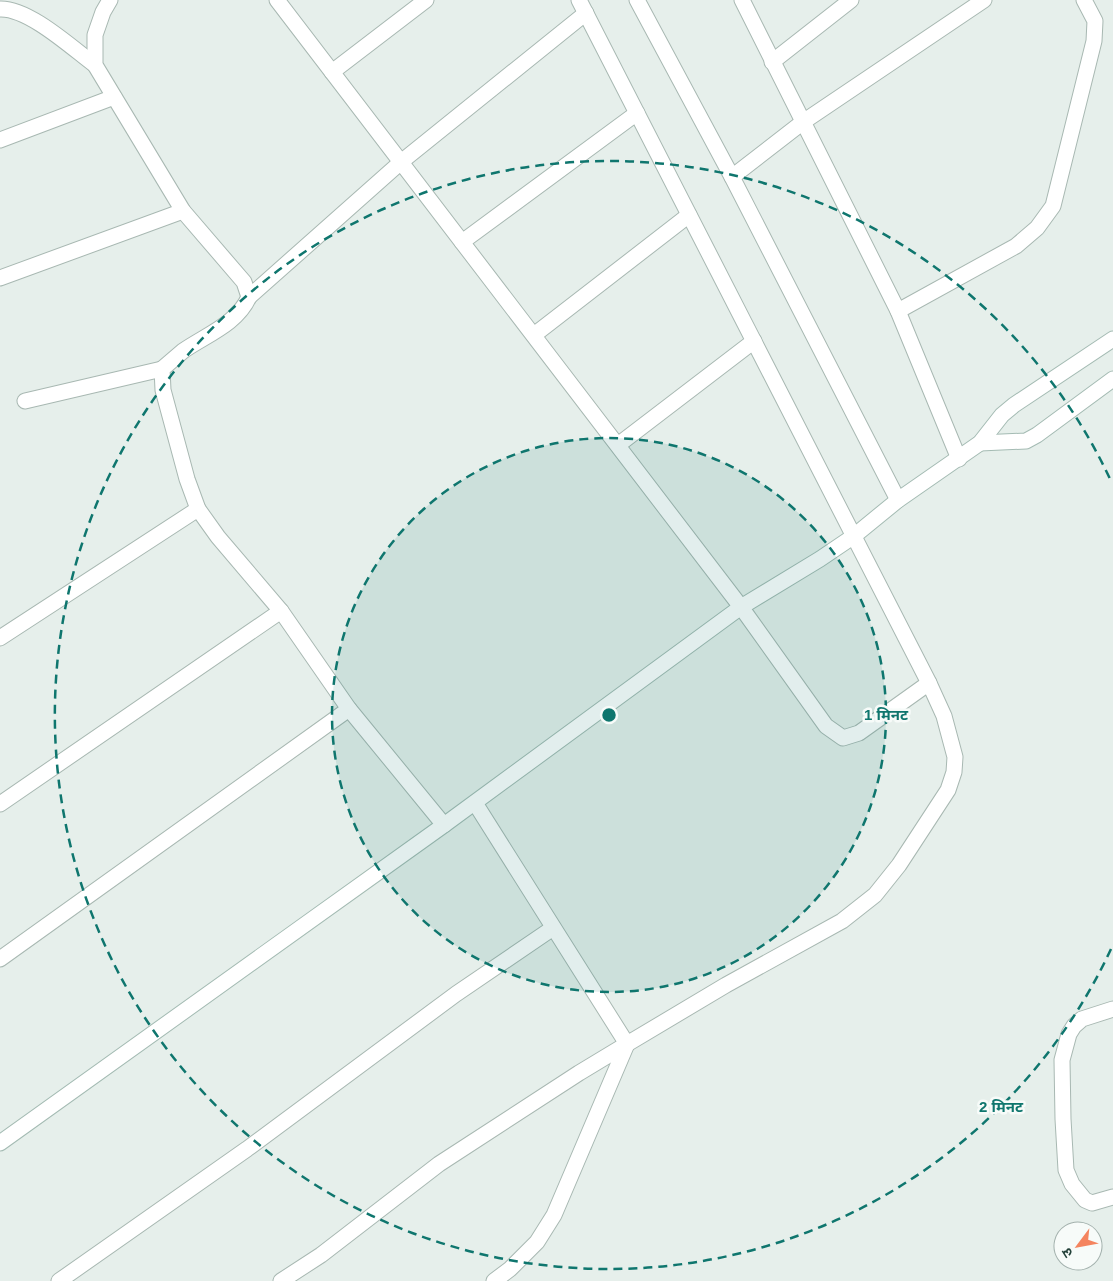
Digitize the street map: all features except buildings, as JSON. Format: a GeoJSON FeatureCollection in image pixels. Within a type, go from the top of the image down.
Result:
{"type":"FeatureCollection","features":[{"type":"Feature","properties":{"kind":"street"},"geometry":{"type":"LineString","coordinates":[[95,65],[95,35],[103,12],[110,0]]}},
{"type":"Feature","properties":{"kind":"street"},"geometry":{"type":"LineString","coordinates":[[277,0],[742,607],[826,726],[843,738],[859,733],[929,683]]}},
{"type":"Feature","properties":{"kind":"street"},"geometry":{"type":"LineString","coordinates":[[332,72],[426,0]]}},
{"type":"Feature","properties":{"kind":"street"},"geometry":{"type":"LineString","coordinates":[[637,0],[732,177],[898,500]]}},
{"type":"Feature","properties":{"kind":"street"},"geometry":{"type":"LineString","coordinates":[[742,0],[898,311],[959,459]]}},
{"type":"Feature","properties":{"kind":"street"},"geometry":{"type":"LineString","coordinates":[[772,62],[851,0]]}},
{"type":"Feature","properties":{"kind":"street"},"geometry":{"type":"LineString","coordinates":[[732,177],[803,122],[984,0]]}},
{"type":"Feature","properties":{"kind":"street"},"geometry":{"type":"LineString","coordinates":[[898,311],[1016,246],[1036,228],[1053,206],[1094,41],[1095,21],[1084,0]]}},
{"type":"Feature","properties":{"kind":"street"},"geometry":{"type":"LineString","coordinates":[[25,401],[162,369],[182,352],[234,318],[244,308],[248,298],[401,162],[583,6],[929,683],[944,716],[956,757],[954,772],[948,790],[899,865],[876,895],[842,921],[718,990],[579,1073],[439,1164],[321,1254],[282,1281]]}},
{"type":"Feature","properties":{"kind":"street"},"geometry":{"type":"LineString","coordinates":[[0,9],[14,10],[28,17],[95,65],[183,211],[244,282],[248,298]]}},
{"type":"Feature","properties":{"kind":"street"},"geometry":{"type":"LineString","coordinates":[[0,140],[114,97]]}},
{"type":"Feature","properties":{"kind":"street"},"geometry":{"type":"LineString","coordinates":[[462,242],[637,113]]}},
{"type":"Feature","properties":{"kind":"street"},"geometry":{"type":"LineString","coordinates":[[0,278],[183,211]]}},
{"type":"Feature","properties":{"kind":"street"},"geometry":{"type":"LineString","coordinates":[[534,336],[689,215]]}},
{"type":"Feature","properties":{"kind":"street"},"geometry":{"type":"LineString","coordinates":[[0,1143],[444,826],[742,607],[854,536],[898,500],[980,444],[1008,410],[1113,339]]}},
{"type":"Feature","properties":{"kind":"street"},"geometry":{"type":"LineString","coordinates":[[618,445],[754,341]]}},
{"type":"Feature","properties":{"kind":"street"},"geometry":{"type":"LineString","coordinates":[[162,369],[163,390],[187,479],[198,509],[218,537],[281,612],[349,709],[444,826]]}},
{"type":"Feature","properties":{"kind":"street"},"geometry":{"type":"LineString","coordinates":[[980,444],[1026,441],[1113,379]]}},
{"type":"Feature","properties":{"kind":"street"},"geometry":{"type":"LineString","coordinates":[[0,638],[198,509]]}},
{"type":"Feature","properties":{"kind":"street"},"geometry":{"type":"LineString","coordinates":[[0,804],[281,612]]}},
{"type":"Feature","properties":{"kind":"street"},"geometry":{"type":"LineString","coordinates":[[0,959],[349,709]]}},
{"type":"Feature","properties":{"kind":"street"},"geometry":{"type":"LineString","coordinates":[[475,803],[626,1044]]}},
{"type":"Feature","properties":{"kind":"street"},"geometry":{"type":"LineString","coordinates":[[59,1281],[247,1149],[456,994],[553,928]]}},
{"type":"Feature","properties":{"kind":"street"},"geometry":{"type":"LineString","coordinates":[[1113,1009],[1082,1019],[1074,1026],[1069,1034],[1062,1060],[1066,1170],[1072,1184],[1085,1200],[1092,1203],[1113,1197]]}},
{"type":"Feature","properties":{"kind":"street"},"geometry":{"type":"LineString","coordinates":[[494,1281],[510,1269],[537,1242],[554,1215],[626,1044]]}}]}
